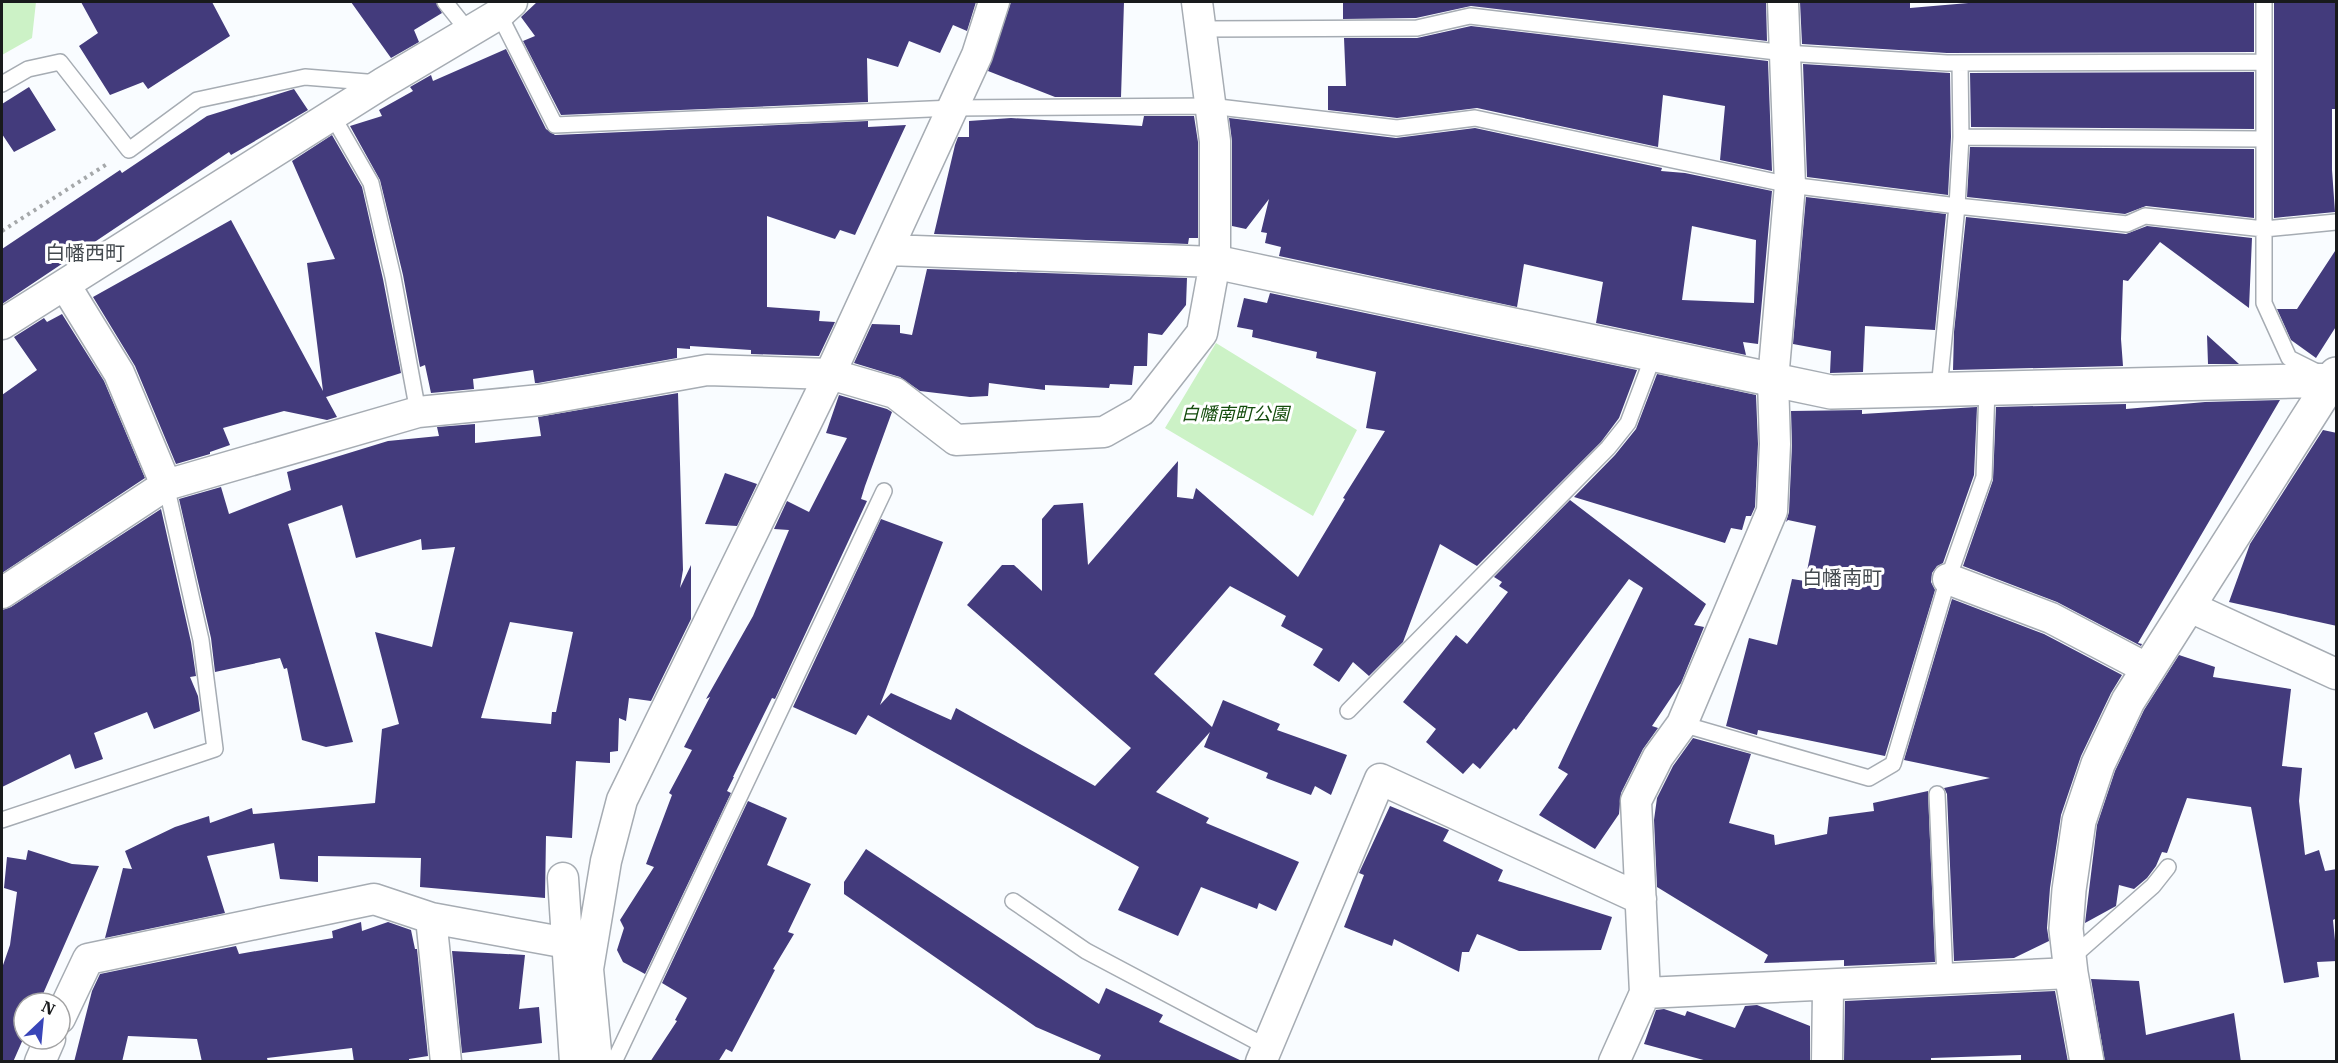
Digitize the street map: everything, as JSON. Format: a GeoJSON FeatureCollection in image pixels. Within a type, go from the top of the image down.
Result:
{"type":"FeatureCollection","features":[{"type":"Feature","properties":{"kind":"street"},"geometry":{"type":"LineString","coordinates":[[597,1062],[588,969],[606,861],[622,800],[888,250],[977,55],[994,2]]}},
{"type":"Feature","properties":{"kind":"street"},"geometry":{"type":"LineString","coordinates":[[1614,1062],[1646,993],[1636,801],[1658,757],[1682,724],[1772,511],[1775,444],[1773,380],[1790,185],[1783,2]]}},
{"type":"Feature","properties":{"kind":"street"},"geometry":{"type":"LineString","coordinates":[[2,324],[505,8]]}},
{"type":"Feature","properties":{"kind":"street"},"geometry":{"type":"LineString","coordinates":[[2,593],[166,485],[418,412],[540,400],[707,370],[830,374],[895,393],[956,440],[1104,432],[1141,411],[1202,333],[1215,262],[1215,141],[1198,15]]}},
{"type":"Feature","properties":{"kind":"street"},"geometry":{"type":"LineString","coordinates":[[888,250],[1215,262],[1831,392],[2335,378]]}},
{"type":"Feature","properties":{"kind":"street"},"geometry":{"type":"LineString","coordinates":[[65,285],[119,374],[166,485]]}},
{"type":"Feature","properties":{"kind":"street"},"geometry":{"type":"LineString","coordinates":[[2087,1062],[2070,967],[2066,929],[2079,821],[2098,764],[2128,701],[2335,378]]}},
{"type":"Feature","properties":{"kind":"street"},"geometry":{"type":"LineString","coordinates":[[1948,579],[2051,618],[2148,669]]}},
{"type":"Feature","properties":{"kind":"street"},"geometry":{"type":"LineString","coordinates":[[2188,606],[2337,674]]}},
{"type":"Feature","properties":{"kind":"street"},"geometry":{"type":"LineString","coordinates":[[1264,1054],[1380,779],[1641,899]]}},
{"type":"Feature","properties":{"kind":"street"},"geometry":{"type":"LineString","coordinates":[[563,878],[575,1062]]}},
{"type":"Feature","properties":{"kind":"street"},"geometry":{"type":"LineString","coordinates":[[72,993],[88,959],[374,899],[431,918],[567,943]]}},
{"type":"Feature","properties":{"kind":"street"},"geometry":{"type":"LineString","coordinates":[[431,918],[446,1062]]}},
{"type":"Feature","properties":{"kind":"street"},"geometry":{"type":"LineString","coordinates":[[1646,993],[1945,979],[2070,967]]}},
{"type":"Feature","properties":{"kind":"street"},"geometry":{"type":"LineString","coordinates":[[1826,985],[1827,1062]]}},
{"type":"Feature","properties":{"kind":"lane"},"geometry":{"type":"LineString","coordinates":[[445,2],[469,32]]}},
{"type":"Feature","properties":{"kind":"lane"},"geometry":{"type":"LineString","coordinates":[[2264,2],[2264,303],[2289,357],[2335,378]]}},
{"type":"Feature","properties":{"kind":"lane"},"geometry":{"type":"LineString","coordinates":[[505,8],[555,124],[953,108],[1210,106],[1397,128],[1475,118],[1790,185],[1958,206],[2127,224],[2145,216],[2264,229],[2337,222]]}},
{"type":"Feature","properties":{"kind":"lane"},"geometry":{"type":"LineString","coordinates":[[1198,15],[1417,28],[1470,16],[1785,53],[1960,63],[2264,62]]}},
{"type":"Feature","properties":{"kind":"lane"},"geometry":{"type":"LineString","coordinates":[[2,84],[28,69],[60,62],[129,150],[197,100],[305,77],[383,83]]}},
{"type":"Feature","properties":{"kind":"lane"},"geometry":{"type":"LineString","coordinates":[[1939,389],[1958,206],[1960,63]]}},
{"type":"Feature","properties":{"kind":"lane"},"geometry":{"type":"LineString","coordinates":[[332,115],[371,183],[393,277],[418,412]]}},
{"type":"Feature","properties":{"kind":"lane"},"geometry":{"type":"LineString","coordinates":[[1960,137],[2263,139]]}},
{"type":"Feature","properties":{"kind":"lane"},"geometry":{"type":"LineString","coordinates":[[1348,711],[1608,448],[1628,423],[1654,354]]}},
{"type":"Feature","properties":{"kind":"lane"},"geometry":{"type":"LineString","coordinates":[[1682,724],[1869,778],[1893,764],[1948,579],[1984,477],[1987,388]]}},
{"type":"Feature","properties":{"kind":"lane"},"geometry":{"type":"LineString","coordinates":[[2,820],[215,749],[201,640],[166,485]]}},
{"type":"Feature","properties":{"kind":"lane"},"geometry":{"type":"LineString","coordinates":[[614,1062],[884,490]]}},
{"type":"Feature","properties":{"kind":"lane"},"geometry":{"type":"LineString","coordinates":[[1937,794],[1945,979]]}},
{"type":"Feature","properties":{"kind":"lane"},"geometry":{"type":"LineString","coordinates":[[2070,967],[2153,886],[2168,867]]}},
{"type":"Feature","properties":{"kind":"lane"},"geometry":{"type":"LineString","coordinates":[[1013,901],[1086,951],[1264,1054]]}},
{"type":"Feature","properties":{"kind":"path"},"geometry":{"type":"LineString","coordinates":[[2,231],[129,150]]}},
{"type":"Feature","properties":{"kind":"green space"},"geometry":{"type":"Polygon","coordinates":[[[2,2],[36,2],[32,38],[2,55],[2,2]]]}},
{"type":"Feature","properties":{"kind":"green space","name":"白幡南町公園"},"geometry":{"type":"Polygon","coordinates":[[[1216,343],[1357,430],[1313,516],[1165,428],[1216,343]]]}},
{"type":"Feature","properties":{"kind":"building"},"geometry":{"type":"Polygon","coordinates":[[[81,2],[212,2],[230,36],[148,89],[143,82],[110,95],[79,46],[98,33],[81,2]]]}},
{"type":"Feature","properties":{"kind":"building"},"geometry":{"type":"Polygon","coordinates":[[[351,2],[436,2],[442,13],[414,30],[419,42],[391,58],[351,2]]]}},
{"type":"Feature","properties":{"kind":"building"},"geometry":{"type":"Polygon","coordinates":[[[537,2],[976,2],[967,31],[953,25],[940,53],[909,41],[898,67],[867,58],[868,102],[561,115],[523,41],[535,36],[521,17],[537,2]]]}},
{"type":"Feature","properties":{"kind":"building"},"geometry":{"type":"Polygon","coordinates":[[[1011,2],[1124,2],[1121,97],[1055,97],[988,71],[1011,2]]]}},
{"type":"Feature","properties":{"kind":"building"},"geometry":{"type":"Polygon","coordinates":[[[1343,2],[1766,2],[1767,41],[1471,6],[1416,18],[1343,19],[1343,2]]]}},
{"type":"Feature","properties":{"kind":"building"},"geometry":{"type":"Polygon","coordinates":[[[1800,2],[1910,2],[1910,8],[1980,2],[2254,2],[2254,52],[1947,53],[1802,44],[1800,2]]]}},
{"type":"Feature","properties":{"kind":"building"},"geometry":{"type":"Polygon","coordinates":[[[2274,2],[2337,2],[2336,109],[2332,109],[2335,212],[2274,218],[2274,2]]]}},
{"type":"Feature","properties":{"kind":"building"},"geometry":{"type":"Polygon","coordinates":[[[1471,26],[1768,61],[1772,171],[1720,160],[1725,106],[1663,95],[1658,147],[1477,108],[1397,118],[1328,110],[1328,86],[1346,86],[1344,38],[1417,38],[1471,26]]]}},
{"type":"Feature","properties":{"kind":"building"},"geometry":{"type":"Polygon","coordinates":[[[506,49],[546,129],[555,135],[868,121],[868,127],[906,125],[855,235],[840,230],[835,239],[767,216],[767,307],[820,311],[819,321],[835,322],[819,356],[751,354],[751,350],[690,346],[690,349],[677,348],[677,358],[538,383],[535,383],[533,370],[473,379],[474,389],[431,393],[425,365],[420,367],[403,275],[380,180],[350,126],[382,116],[379,110],[413,91],[410,87],[431,75],[433,81],[506,49]]]}},
{"type":"Feature","properties":{"kind":"building"},"geometry":{"type":"Polygon","coordinates":[[[1803,64],[1950,73],[1951,137],[1948,195],[1807,177],[1803,64]]]}},
{"type":"Feature","properties":{"kind":"building"},"geometry":{"type":"Polygon","coordinates":[[[2254,72],[2254,129],[1971,127],[1970,73],[2254,72]]]}},
{"type":"Feature","properties":{"kind":"building"},"geometry":{"type":"Polygon","coordinates":[[[29,87],[56,130],[14,152],[2,134],[2,104],[29,87]]]}},
{"type":"Feature","properties":{"kind":"building"},"geometry":{"type":"Polygon","coordinates":[[[294,89],[308,110],[231,155],[229,152],[2,304],[2,249],[120,170],[122,173],[207,116],[294,89]]]}},
{"type":"Feature","properties":{"kind":"building"},"geometry":{"type":"Polygon","coordinates":[[[1144,116],[1194,116],[1198,142],[1198,238],[1189,238],[1188,244],[934,234],[955,145],[958,137],[969,137],[969,121],[1011,118],[1142,126],[1144,116]]]}},
{"type":"Feature","properties":{"kind":"building"},"geometry":{"type":"Polygon","coordinates":[[[1229,118],[1396,138],[1475,128],[1662,168],[1661,171],[1685,173],[1772,191],[1758,344],[1743,342],[1746,355],[1596,323],[1603,282],[1524,264],[1517,307],[1279,256],[1281,247],[1265,243],[1267,233],[1261,232],[1269,199],[1246,229],[1232,226],[1232,141],[1229,118]],[[1692,226],[1682,300],[1754,303],[1756,240],[1692,226]]]}},
{"type":"Feature","properties":{"kind":"building"},"geometry":{"type":"Polygon","coordinates":[[[332,135],[362,187],[401,373],[326,397],[337,417],[327,420],[284,411],[223,428],[230,445],[210,452],[210,454],[176,464],[135,366],[93,297],[231,220],[323,391],[307,263],[335,259],[292,161],[332,135]]]}},
{"type":"Feature","properties":{"kind":"building"},"geometry":{"type":"Polygon","coordinates":[[[1970,147],[2254,149],[2254,218],[2146,206],[2125,214],[1967,197],[1970,147]]]}},
{"type":"Feature","properties":{"kind":"building"},"geometry":{"type":"Polygon","coordinates":[[[1806,197],[1946,214],[1935,330],[1865,326],[1863,372],[1830,373],[1831,351],[1793,344],[1806,197]]]}},
{"type":"Feature","properties":{"kind":"building"},"geometry":{"type":"Polygon","coordinates":[[[1966,217],[2126,234],[2147,226],[2252,238],[2249,308],[2160,242],[2128,281],[2123,280],[2121,339],[2123,366],[1953,370],[1954,332],[1966,217]]]}},
{"type":"Feature","properties":{"kind":"building"},"geometry":{"type":"Polygon","coordinates":[[[2337,248],[2337,325],[2316,358],[2291,340],[2277,309],[2297,309],[2337,248]]]}},
{"type":"Feature","properties":{"kind":"building"},"geometry":{"type":"Polygon","coordinates":[[[927,269],[1187,278],[1186,305],[1162,335],[1148,333],[1147,366],[1134,366],[1132,385],[1110,384],[1109,388],[1045,385],[1045,390],[989,383],[988,396],[970,397],[920,391],[900,377],[854,363],[872,324],[900,325],[900,333],[912,335],[927,269]]]}},
{"type":"Feature","properties":{"kind":"building"},"geometry":{"type":"Polygon","coordinates":[[[1270,293],[1637,370],[1619,418],[1601,442],[1477,566],[1440,544],[1403,642],[1369,676],[1353,662],[1339,682],[1313,665],[1323,649],[1281,626],[1286,616],[1230,586],[1154,674],[1212,727],[1223,700],[1280,724],[1277,730],[1347,755],[1331,795],[1315,786],[1311,795],[1266,778],[1268,773],[1204,747],[1210,732],[1156,792],[1209,818],[1206,823],[1299,862],[1276,911],[1259,903],[1257,909],[1201,887],[1178,936],[1118,910],[1139,867],[868,715],[856,735],[793,707],[881,519],[943,542],[880,705],[891,693],[951,720],[956,708],[1095,786],[1131,748],[967,605],[1002,565],[1014,565],[1042,591],[1042,519],[1054,505],[1083,503],[1088,565],[1178,461],[1177,497],[1193,499],[1196,488],[1298,577],[1385,431],[1366,428],[1376,372],[1316,358],[1317,352],[1252,337],[1253,330],[1237,327],[1244,298],[1267,303],[1270,293]]]}},
{"type":"Feature","properties":{"kind":"building"},"geometry":{"type":"Polygon","coordinates":[[[62,314],[104,381],[145,478],[2,573],[2,395],[37,370],[14,337],[44,318],[47,322],[62,314]]]}},
{"type":"Feature","properties":{"kind":"building"},"geometry":{"type":"Polygon","coordinates":[[[2207,335],[2239,364],[2208,364],[2207,335]]]}},
{"type":"Feature","properties":{"kind":"building"},"geometry":{"type":"Polygon","coordinates":[[[1657,374],[1756,395],[1758,444],[1755,507],[1751,516],[1746,516],[1742,530],[1731,528],[1725,543],[1574,497],[1615,455],[1636,429],[1657,374]]]}},
{"type":"Feature","properties":{"kind":"building"},"geometry":{"type":"Polygon","coordinates":[[[678,393],[683,570],[680,588],[691,565],[691,619],[651,701],[629,698],[626,721],[619,718],[618,751],[610,752],[610,763],[576,761],[572,838],[546,836],[545,898],[420,887],[421,858],[318,856],[318,882],[280,879],[274,843],[207,856],[225,913],[105,938],[123,868],[132,869],[125,851],[175,827],[209,816],[210,823],[252,808],[253,814],[375,803],[382,729],[399,724],[375,632],[432,647],[455,547],[422,550],[421,539],[356,558],[342,505],[288,524],[353,742],[326,747],[302,740],[287,668],[284,669],[280,658],[215,672],[211,638],[179,499],[221,487],[229,514],[291,490],[287,472],[388,441],[439,436],[437,427],[475,424],[475,443],[541,436],[538,417],[678,393]],[[510,622],[481,718],[551,724],[552,712],[556,712],[573,632],[510,622]]]}},
{"type":"Feature","properties":{"kind":"building"},"geometry":{"type":"Polygon","coordinates":[[[839,395],[892,412],[861,499],[867,501],[775,699],[772,698],[733,777],[727,791],[731,793],[645,974],[623,962],[617,950],[624,928],[620,920],[654,867],[646,864],[672,795],[669,793],[692,750],[684,747],[710,697],[706,699],[753,616],[789,530],[774,529],[787,501],[809,512],[847,438],[826,433],[839,395]]]}},
{"type":"Feature","properties":{"kind":"building"},"geometry":{"type":"Polygon","coordinates":[[[2280,400],[2138,643],[2142,644],[2141,646],[2057,602],[1963,566],[1993,480],[1996,407],[2126,404],[2126,409],[2205,402],[2280,400]]]}},
{"type":"Feature","properties":{"kind":"building"},"geometry":{"type":"Polygon","coordinates":[[[1977,407],[1974,475],[1943,563],[1937,566],[1932,573],[1931,582],[1935,590],[1885,756],[1758,730],[1757,735],[1726,726],[1749,638],[1777,645],[1792,579],[1805,581],[1816,526],[1788,520],[1786,522],[1789,512],[1791,411],[1862,410],[1862,414],[1977,407]]]}},
{"type":"Feature","properties":{"kind":"building"},"geometry":{"type":"Polygon","coordinates":[[[2323,430],[2337,433],[2337,626],[2229,602],[2250,544],[2323,430]]]}},
{"type":"Feature","properties":{"kind":"building"},"geometry":{"type":"Polygon","coordinates":[[[725,473],[757,484],[737,526],[705,524],[725,473]]]}},
{"type":"Feature","properties":{"kind":"building"},"geometry":{"type":"Polygon","coordinates":[[[1570,500],[1706,604],[1694,625],[1704,627],[1681,683],[1652,726],[1658,728],[1643,749],[1621,793],[1619,814],[1595,849],[1539,815],[1568,774],[1558,768],[1643,588],[1629,579],[1516,730],[1514,728],[1480,769],[1473,763],[1463,774],[1426,742],[1436,729],[1403,702],[1456,635],[1467,644],[1508,592],[1499,586],[1502,582],[1494,577],[1570,500]]]}},
{"type":"Feature","properties":{"kind":"building"},"geometry":{"type":"Polygon","coordinates":[[[161,509],[191,642],[196,676],[190,677],[198,696],[200,711],[154,729],[147,712],[94,733],[103,759],[75,769],[70,754],[2,787],[2,610],[11,607],[161,509]]]}},
{"type":"Feature","properties":{"kind":"building"},"geometry":{"type":"Polygon","coordinates":[[[1952,599],[2044,634],[2122,675],[2081,756],[2061,815],[2050,888],[2047,928],[2049,941],[2014,958],[1954,961],[1947,794],[1944,788],[1990,778],[1904,760],[1952,599]]]}},
{"type":"Feature","properties":{"kind":"building"},"geometry":{"type":"Polygon","coordinates":[[[2179,655],[2215,667],[2213,677],[2291,689],[2282,766],[2302,768],[2299,801],[2305,855],[2319,850],[2325,871],[2337,869],[2337,918],[2333,920],[2337,961],[2317,962],[2319,977],[2284,983],[2251,807],[2187,798],[2167,853],[2162,852],[2147,878],[2134,889],[2119,885],[2116,906],[2085,923],[2097,825],[2115,771],[2144,710],[2179,655]]]}},
{"type":"Feature","properties":{"kind":"building"},"geometry":{"type":"Polygon","coordinates":[[[1693,738],[1751,754],[1729,823],[1774,835],[1775,845],[1827,834],[1829,817],[1874,811],[1873,803],[1928,791],[1935,962],[1844,966],[1844,960],[1764,963],[1768,955],[1657,887],[1654,820],[1657,798],[1673,766],[1693,738]]]}},
{"type":"Feature","properties":{"kind":"building"},"geometry":{"type":"Polygon","coordinates":[[[748,801],[787,818],[767,865],[811,884],[788,932],[794,934],[773,969],[775,970],[732,1052],[726,1049],[718,1062],[650,1062],[677,1021],[675,1020],[687,998],[662,983],[748,801]]]}},
{"type":"Feature","properties":{"kind":"building"},"geometry":{"type":"Polygon","coordinates":[[[1390,806],[1449,830],[1443,841],[1503,870],[1498,881],[1612,917],[1601,950],[1519,951],[1477,934],[1469,952],[1462,952],[1459,972],[1394,939],[1392,946],[1344,927],[1364,875],[1359,873],[1390,806]]]}},
{"type":"Feature","properties":{"kind":"building"},"geometry":{"type":"Polygon","coordinates":[[[866,849],[1099,1004],[1106,988],[1163,1015],[1159,1022],[1244,1062],[1098,1062],[1101,1055],[1036,1027],[844,894],[844,882],[866,849]]]}},
{"type":"Feature","properties":{"kind":"building"},"geometry":{"type":"Polygon","coordinates":[[[28,850],[72,864],[99,866],[44,991],[12,991],[12,1051],[18,1051],[13,1062],[2,1062],[2,968],[10,945],[17,892],[4,888],[7,857],[26,860],[28,850]]]}},
{"type":"Feature","properties":{"kind":"building"},"geometry":{"type":"Polygon","coordinates":[[[361,922],[362,931],[388,922],[411,930],[415,949],[417,949],[428,1056],[409,1059],[409,1062],[354,1062],[352,1048],[267,1058],[268,1062],[202,1062],[197,1039],[128,1036],[122,1062],[74,1062],[92,991],[100,974],[236,946],[239,954],[333,938],[332,931],[361,922]]]}},
{"type":"Feature","properties":{"kind":"building"},"geometry":{"type":"Polygon","coordinates":[[[452,951],[525,955],[519,1009],[539,1007],[542,1043],[462,1053],[452,951]]]}},
{"type":"Feature","properties":{"kind":"building"},"geometry":{"type":"Polygon","coordinates":[[[2091,979],[2139,981],[2146,1035],[2234,1013],[2241,1062],[2105,1062],[2091,979]]]}},
{"type":"Feature","properties":{"kind":"building"},"geometry":{"type":"Polygon","coordinates":[[[2055,991],[2068,1062],[2021,1062],[2021,1055],[1931,1058],[1931,1062],[1844,1062],[1845,1001],[2055,991]]]}},
{"type":"Feature","properties":{"kind":"building"},"geometry":{"type":"Polygon","coordinates":[[[1757,1005],[1810,1026],[1810,1062],[1711,1062],[1644,1044],[1656,1010],[1664,1009],[1685,1016],[1687,1011],[1735,1028],[1745,1006],[1757,1005]]]}},
{"type":"Feature","properties":{"kind":"district","name":"白幡西町"},"geometry":{"type":"Point","coordinates":[85,252]}},
{"type":"Feature","properties":{"kind":"district","name":"白幡南町"},"geometry":{"type":"Point","coordinates":[1842,577]}}]}
